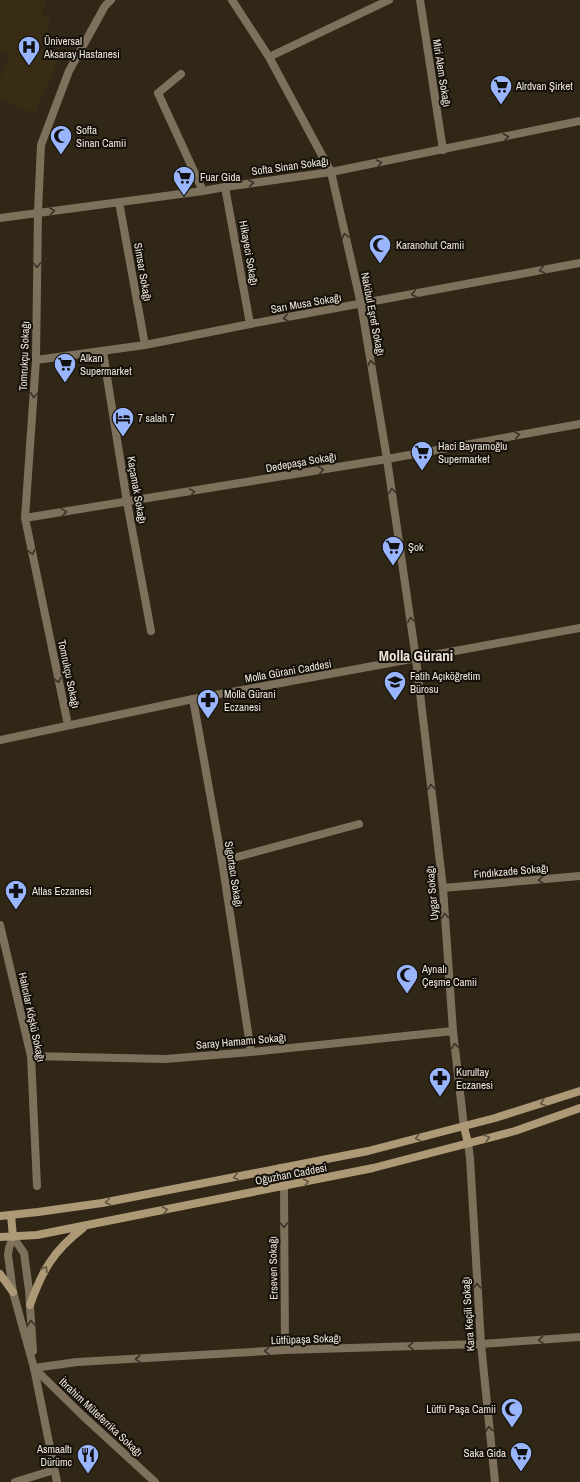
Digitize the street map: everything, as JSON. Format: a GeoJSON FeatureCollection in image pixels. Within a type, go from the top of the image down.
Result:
{"type":"FeatureCollection","features":[{"type":"Feature","properties":{"kind":"main road","name":"Oğuzhan Caddesi"},"geometry":{"type":"LineString","coordinates":[[0,1216],[102,1203],[368,1150],[464,1127],[580,1091]]}},
{"type":"Feature","properties":{"kind":"main road","name":"Oğuzhan Caddesi"},"geometry":{"type":"LineString","coordinates":[[0,1237],[37,1236],[373,1168],[515,1131],[580,1108]]}},
{"type":"Feature","properties":{"kind":"main road"},"geometry":{"type":"LineString","coordinates":[[464,1127],[468,1143]]}},
{"type":"Feature","properties":{"kind":"main road"},"geometry":{"type":"LineString","coordinates":[[280,1168],[284,1186]]}},
{"type":"Feature","properties":{"kind":"main road"},"geometry":{"type":"LineString","coordinates":[[11,1215],[13,1237]]}},
{"type":"Feature","properties":{"kind":"main road"},"geometry":{"type":"LineString","coordinates":[[30,1305],[40,1279],[52,1258],[66,1241],[85,1226]]}},
{"type":"Feature","properties":{"kind":"main road"},"geometry":{"type":"LineString","coordinates":[[0,1274],[13,1292]]}},
{"type":"Feature","properties":{"kind":"street","name":"Tomrukçu Sokağı"},"geometry":{"type":"LineString","coordinates":[[68,725],[26,518],[36,360],[38,212],[41,145],[69,71],[105,6],[111,0]]}},
{"type":"Feature","properties":{"kind":"street","name":"Nakibul Eşref Sokağı"},"geometry":{"type":"LineString","coordinates":[[232,0],[269,57],[331,172],[361,304],[387,459],[416,658]]}},
{"type":"Feature","properties":{"kind":"street"},"geometry":{"type":"LineString","coordinates":[[269,57],[389,0]]}},
{"type":"Feature","properties":{"kind":"street","name":"Miri Alem Sokağı"},"geometry":{"type":"LineString","coordinates":[[420,0],[443,150]]}},
{"type":"Feature","properties":{"kind":"street"},"geometry":{"type":"LineString","coordinates":[[181,74],[158,93],[203,191]]}},
{"type":"Feature","properties":{"kind":"street","name":"Softa Sinan Sokağı"},"geometry":{"type":"LineString","coordinates":[[0,218],[331,172],[580,121]]}},
{"type":"Feature","properties":{"kind":"street","name":"Hikayeci Sokağı"},"geometry":{"type":"LineString","coordinates":[[225,187],[250,324]]}},
{"type":"Feature","properties":{"kind":"street","name":"Simsar Sokağı"},"geometry":{"type":"LineString","coordinates":[[119,202],[145,345]]}},
{"type":"Feature","properties":{"kind":"street","name":"Sarı Musa Sokağı"},"geometry":{"type":"LineString","coordinates":[[36,360],[103,352],[145,345],[580,263]]}},
{"type":"Feature","properties":{"kind":"street","name":"Kaçamak Sokağı"},"geometry":{"type":"LineString","coordinates":[[103,352],[151,631]]}},
{"type":"Feature","properties":{"kind":"street","name":"Dedepaşa Sokağı"},"geometry":{"type":"LineString","coordinates":[[26,518],[387,459],[580,424]]}},
{"type":"Feature","properties":{"kind":"street","name":"Molla Gürani Caddesi"},"geometry":{"type":"LineString","coordinates":[[0,740],[68,725],[111,718],[193,699],[580,628]]}},
{"type":"Feature","properties":{"kind":"street","name":"Uygar Sokağı"},"geometry":{"type":"LineString","coordinates":[[416,658],[443,888],[453,1031],[464,1127]]}},
{"type":"Feature","properties":{"kind":"street","name":"Sigortacı Sokağı"},"geometry":{"type":"LineString","coordinates":[[193,699],[222,861],[251,1052]]}},
{"type":"Feature","properties":{"kind":"street"},"geometry":{"type":"LineString","coordinates":[[222,861],[359,824]]}},
{"type":"Feature","properties":{"kind":"street","name":"Fındıkzade Sokağı"},"geometry":{"type":"LineString","coordinates":[[443,888],[580,876]]}},
{"type":"Feature","properties":{"kind":"street","name":"Halıcılar Köşkü Sokağı"},"geometry":{"type":"LineString","coordinates":[[0,924],[31,1056],[37,1186]]}},
{"type":"Feature","properties":{"kind":"street","name":"Saray Hamamı Sokağı"},"geometry":{"type":"LineString","coordinates":[[31,1056],[165,1059],[251,1052],[453,1031]]}},
{"type":"Feature","properties":{"kind":"street","name":"Kara Keçili Sokağı"},"geometry":{"type":"LineString","coordinates":[[468,1143],[481,1344],[495,1482]]}},
{"type":"Feature","properties":{"kind":"street","name":"Erseven Sokağı"},"geometry":{"type":"LineString","coordinates":[[284,1186],[285,1350]]}},
{"type":"Feature","properties":{"kind":"street"},"geometry":{"type":"LineString","coordinates":[[13,1237],[8,1255],[13,1292],[34,1368],[57,1482]]}},
{"type":"Feature","properties":{"kind":"street"},"geometry":{"type":"LineString","coordinates":[[13,1237],[24,1253],[29,1290],[34,1368]]}},
{"type":"Feature","properties":{"kind":"street","name":"Lütfüpaşa Sokağı"},"geometry":{"type":"LineString","coordinates":[[34,1368],[77,1362],[285,1350],[481,1344],[580,1337]]}},
{"type":"Feature","properties":{"kind":"street","name":"İbrahim Müteferrika Sokağı"},"geometry":{"type":"LineString","coordinates":[[34,1368],[83,1416],[155,1482]]}},
{"type":"Feature","properties":{"kind":"street"},"geometry":{"type":"LineString","coordinates":[[15,1482],[54,1470]]}},
{"type":"Feature","properties":{"kind":"shaded area","name":"Üniversal Aksaray Hastanesi"},"geometry":{"type":"Polygon","coordinates":[[[0,0],[47,0],[41,15],[51,19],[39,49],[59,57],[35,114],[0,100],[0,78],[9,56],[0,52],[0,0]]]}},
{"type":"Feature","properties":{"kind":"place","name":"Üniversal Aksaray Hastanesi"},"geometry":{"type":"Point","coordinates":[29,66]}},
{"type":"Feature","properties":{"kind":"place","name":"Alrdvan Şirket"},"geometry":{"type":"Point","coordinates":[501,106]}},
{"type":"Feature","properties":{"kind":"place","name":"Softa Sinan Camii"},"geometry":{"type":"Point","coordinates":[61,156]}},
{"type":"Feature","properties":{"kind":"place","name":"Fuar Gida"},"geometry":{"type":"Point","coordinates":[184,196]}},
{"type":"Feature","properties":{"kind":"place","name":"Karanohut Camii"},"geometry":{"type":"Point","coordinates":[380,264]}},
{"type":"Feature","properties":{"kind":"place","name":"Alkan Supermarket"},"geometry":{"type":"Point","coordinates":[65,384]}},
{"type":"Feature","properties":{"kind":"place","name":"7 salah 7"},"geometry":{"type":"Point","coordinates":[123,438]}},
{"type":"Feature","properties":{"kind":"place","name":"Haci Bayramoğlu Supermarket"},"geometry":{"type":"Point","coordinates":[422,472]}},
{"type":"Feature","properties":{"kind":"place","name":"Şok"},"geometry":{"type":"Point","coordinates":[393,566]}},
{"type":"Feature","properties":{"kind":"place","name":"Fatih Açıköğretim Bürosu"},"geometry":{"type":"Point","coordinates":[395,702]}},
{"type":"Feature","properties":{"kind":"place","name":"Molla Gürani Eczanesi"},"geometry":{"type":"Point","coordinates":[208,720]}},
{"type":"Feature","properties":{"kind":"place","name":"Atlas Eczanesi"},"geometry":{"type":"Point","coordinates":[16,910]}},
{"type":"Feature","properties":{"kind":"place","name":"Aynalı Çeşme Camii"},"geometry":{"type":"Point","coordinates":[407,994]}},
{"type":"Feature","properties":{"kind":"place","name":"Kurultay Eczanesi"},"geometry":{"type":"Point","coordinates":[440,1098]}},
{"type":"Feature","properties":{"kind":"place","name":"Lütfü Paşa Camii"},"geometry":{"type":"Point","coordinates":[512,1428]}},
{"type":"Feature","properties":{"kind":"place","name":"Saka Gida"},"geometry":{"type":"Point","coordinates":[521,1472]}},
{"type":"Feature","properties":{"kind":"place","name":"Asmaaltı Dürümc"},"geometry":{"type":"Point","coordinates":[88,1474]}},
{"type":"Feature","properties":{"kind":"district","name":"Molla Gürani"},"geometry":{"type":"Point","coordinates":[416,655]}}]}
